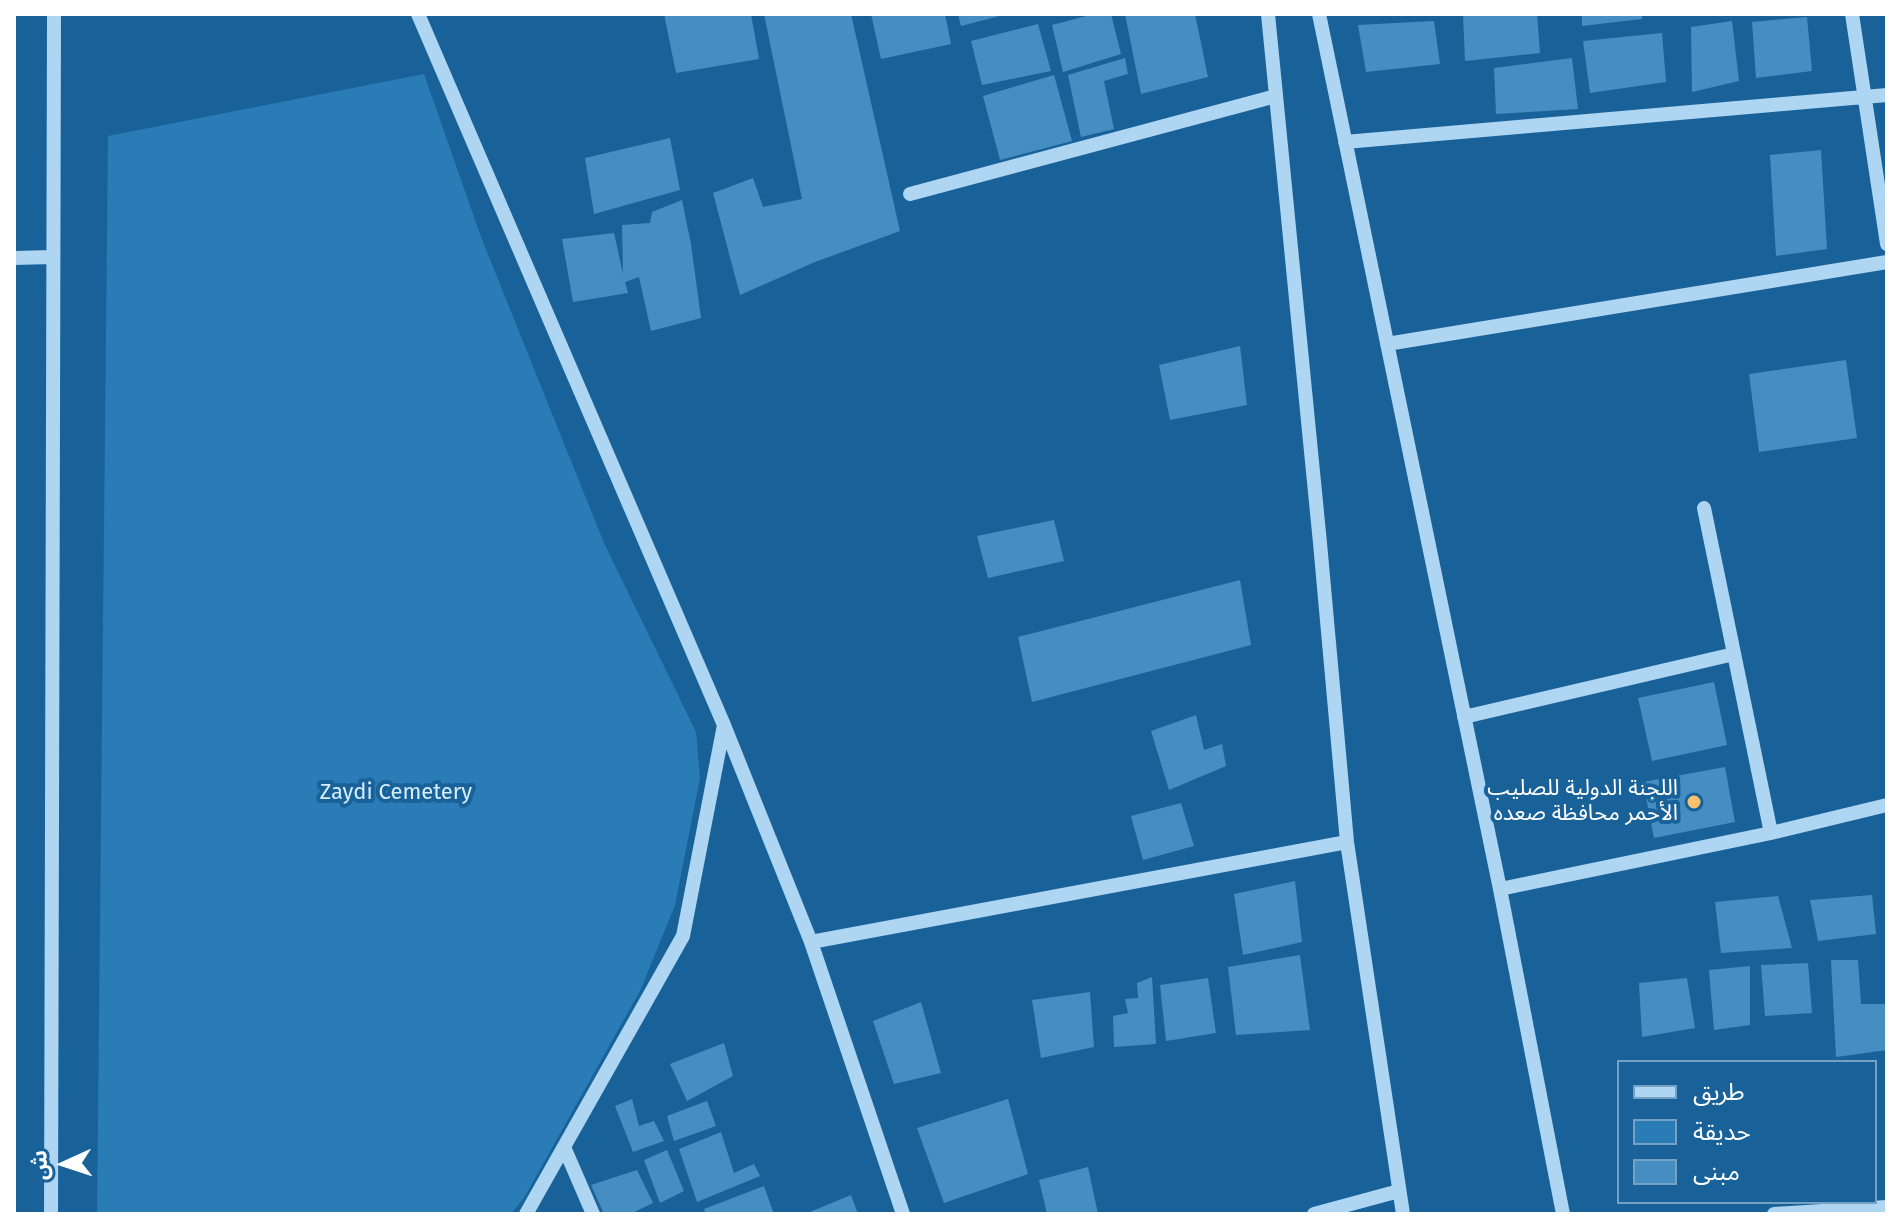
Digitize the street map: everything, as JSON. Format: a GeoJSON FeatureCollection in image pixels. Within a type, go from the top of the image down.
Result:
{"type":"FeatureCollection","features":[{"type":"Feature","properties":{"kind":"street"},"geometry":{"type":"LineString","coordinates":[[51,1214],[54,14]]}},
{"type":"Feature","properties":{"kind":"street"},"geometry":{"type":"LineString","coordinates":[[418,14],[724,725],[811,942],[903,1214]]}},
{"type":"Feature","properties":{"kind":"street"},"geometry":{"type":"LineString","coordinates":[[1268,14],[1347,842],[1403,1214]]}},
{"type":"Feature","properties":{"kind":"street"},"geometry":{"type":"LineString","coordinates":[[1319,14],[1500,889],[1563,1214]]}},
{"type":"Feature","properties":{"kind":"street"},"geometry":{"type":"LineString","coordinates":[[1852,14],[1887,244]]}},
{"type":"Feature","properties":{"kind":"street"},"geometry":{"type":"LineString","coordinates":[[1345,142],[1887,95]]}},
{"type":"Feature","properties":{"kind":"street"},"geometry":{"type":"LineString","coordinates":[[910,194],[1276,96]]}},
{"type":"Feature","properties":{"kind":"street"},"geometry":{"type":"LineString","coordinates":[[14,258],[52,257]]}},
{"type":"Feature","properties":{"kind":"street"},"geometry":{"type":"LineString","coordinates":[[1387,344],[1887,262]]}},
{"type":"Feature","properties":{"kind":"street"},"geometry":{"type":"LineString","coordinates":[[1704,508],[1771,833]]}},
{"type":"Feature","properties":{"kind":"street"},"geometry":{"type":"LineString","coordinates":[[1464,717],[1734,654]]}},
{"type":"Feature","properties":{"kind":"street"},"geometry":{"type":"LineString","coordinates":[[526,1214],[683,936],[724,725]]}},
{"type":"Feature","properties":{"kind":"street"},"geometry":{"type":"LineString","coordinates":[[1500,889],[1771,833],[1887,805]]}},
{"type":"Feature","properties":{"kind":"street"},"geometry":{"type":"LineString","coordinates":[[811,942],[1347,842]]}},
{"type":"Feature","properties":{"kind":"street"},"geometry":{"type":"LineString","coordinates":[[564,1147],[593,1214]]}},
{"type":"Feature","properties":{"kind":"street"},"geometry":{"type":"LineString","coordinates":[[1314,1214],[1399,1191]]}},
{"type":"Feature","properties":{"kind":"street"},"geometry":{"type":"LineString","coordinates":[[1774,1214],[1887,1207]]}},
{"type":"Feature","properties":{"kind":"green space","name":"Zaydi Cemetery"},"geometry":{"type":"Polygon","coordinates":[[[424,74],[481,237],[604,543],[696,732],[700,778],[675,905],[641,989],[524,1198],[511,1214],[97,1214],[108,136],[424,74]]]}},
{"type":"Feature","properties":{"kind":"building"},"geometry":{"type":"Polygon","coordinates":[[[664,14],[751,14],[759,59],[676,73],[664,14]]]}},
{"type":"Feature","properties":{"kind":"building"},"geometry":{"type":"Polygon","coordinates":[[[764,14],[851,14],[900,231],[815,262],[740,295],[713,193],[753,178],[763,207],[802,199],[764,14]]]}},
{"type":"Feature","properties":{"kind":"building"},"geometry":{"type":"Polygon","coordinates":[[[871,14],[945,14],[951,44],[881,59],[871,14]]]}},
{"type":"Feature","properties":{"kind":"building"},"geometry":{"type":"Polygon","coordinates":[[[958,14],[1003,14],[1003,15],[961,26],[958,14]]]}},
{"type":"Feature","properties":{"kind":"building"},"geometry":{"type":"Polygon","coordinates":[[[1094,14],[1111,14],[1121,54],[1063,72],[1052,25],[1094,14]]]}},
{"type":"Feature","properties":{"kind":"building"},"geometry":{"type":"Polygon","coordinates":[[[1125,14],[1195,14],[1208,77],[1141,94],[1125,14]]]}},
{"type":"Feature","properties":{"kind":"building"},"geometry":{"type":"Polygon","coordinates":[[[1463,14],[1537,14],[1540,53],[1465,61],[1463,14]]]}},
{"type":"Feature","properties":{"kind":"building"},"geometry":{"type":"Polygon","coordinates":[[[1582,14],[1642,14],[1642,19],[1582,26],[1582,14]]]}},
{"type":"Feature","properties":{"kind":"building"},"geometry":{"type":"Polygon","coordinates":[[[1807,17],[1812,71],[1756,78],[1752,22],[1807,17]]]}},
{"type":"Feature","properties":{"kind":"building"},"geometry":{"type":"Polygon","coordinates":[[[1434,21],[1440,64],[1366,72],[1358,25],[1434,21]]]}},
{"type":"Feature","properties":{"kind":"building"},"geometry":{"type":"Polygon","coordinates":[[[1732,21],[1739,81],[1692,92],[1691,27],[1732,21]]]}},
{"type":"Feature","properties":{"kind":"building"},"geometry":{"type":"Polygon","coordinates":[[[1038,24],[1051,71],[982,85],[971,41],[1038,24]]]}},
{"type":"Feature","properties":{"kind":"building"},"geometry":{"type":"Polygon","coordinates":[[[1662,33],[1666,82],[1590,93],[1583,41],[1662,33]]]}},
{"type":"Feature","properties":{"kind":"building"},"geometry":{"type":"Polygon","coordinates":[[[1125,58],[1128,74],[1104,81],[1114,129],[1081,137],[1068,75],[1125,58]]]}},
{"type":"Feature","properties":{"kind":"building"},"geometry":{"type":"Polygon","coordinates":[[[1572,58],[1578,109],[1496,114],[1494,68],[1572,58]]]}},
{"type":"Feature","properties":{"kind":"building"},"geometry":{"type":"Polygon","coordinates":[[[1054,75],[1072,141],[1000,160],[983,96],[1054,75]]]}},
{"type":"Feature","properties":{"kind":"building"},"geometry":{"type":"Polygon","coordinates":[[[670,138],[680,190],[594,214],[585,158],[670,138]]]}},
{"type":"Feature","properties":{"kind":"building"},"geometry":{"type":"Polygon","coordinates":[[[1821,150],[1827,249],[1776,256],[1770,155],[1821,150]]]}},
{"type":"Feature","properties":{"kind":"building"},"geometry":{"type":"Polygon","coordinates":[[[682,200],[701,318],[651,331],[639,277],[625,282],[628,293],[573,302],[562,239],[614,233],[623,274],[622,225],[650,223],[652,212],[682,200]]]}},
{"type":"Feature","properties":{"kind":"building"},"geometry":{"type":"Polygon","coordinates":[[[1240,346],[1247,405],[1170,420],[1159,365],[1240,346]]]}},
{"type":"Feature","properties":{"kind":"building"},"geometry":{"type":"Polygon","coordinates":[[[1846,360],[1857,438],[1759,452],[1749,374],[1846,360]]]}},
{"type":"Feature","properties":{"kind":"building"},"geometry":{"type":"Polygon","coordinates":[[[1054,520],[1064,561],[988,578],[977,536],[1054,520]]]}},
{"type":"Feature","properties":{"kind":"building"},"geometry":{"type":"Polygon","coordinates":[[[1240,580],[1251,645],[1032,702],[1018,637],[1240,580]]]}},
{"type":"Feature","properties":{"kind":"building"},"geometry":{"type":"Polygon","coordinates":[[[1714,682],[1727,745],[1652,761],[1638,698],[1714,682]]]}},
{"type":"Feature","properties":{"kind":"building"},"geometry":{"type":"Polygon","coordinates":[[[1196,715],[1204,750],[1222,744],[1226,766],[1169,790],[1151,731],[1196,715]]]}},
{"type":"Feature","properties":{"kind":"building"},"geometry":{"type":"Polygon","coordinates":[[[1725,767],[1735,822],[1654,838],[1643,782],[1725,767]]]}},
{"type":"Feature","properties":{"kind":"building"},"geometry":{"type":"Polygon","coordinates":[[[1181,803],[1194,846],[1143,860],[1131,816],[1181,803]]]}},
{"type":"Feature","properties":{"kind":"building"},"geometry":{"type":"Polygon","coordinates":[[[1295,881],[1302,942],[1243,955],[1234,894],[1295,881]]]}},
{"type":"Feature","properties":{"kind":"building"},"geometry":{"type":"Polygon","coordinates":[[[1872,895],[1876,934],[1818,941],[1810,900],[1872,895]]]}},
{"type":"Feature","properties":{"kind":"building"},"geometry":{"type":"Polygon","coordinates":[[[1778,896],[1792,948],[1721,953],[1715,902],[1778,896]]]}},
{"type":"Feature","properties":{"kind":"building"},"geometry":{"type":"Polygon","coordinates":[[[1300,955],[1310,1030],[1236,1035],[1228,967],[1300,955]]]}},
{"type":"Feature","properties":{"kind":"building"},"geometry":{"type":"Polygon","coordinates":[[[1831,960],[1858,960],[1861,1004],[1886,1004],[1887,1050],[1836,1057],[1831,960]]]}},
{"type":"Feature","properties":{"kind":"building"},"geometry":{"type":"Polygon","coordinates":[[[1808,963],[1812,1013],[1765,1016],[1761,965],[1808,963]]]}},
{"type":"Feature","properties":{"kind":"building"},"geometry":{"type":"Polygon","coordinates":[[[1750,966],[1750,1025],[1714,1030],[1709,970],[1750,966]]]}},
{"type":"Feature","properties":{"kind":"building"},"geometry":{"type":"Polygon","coordinates":[[[1152,977],[1156,1044],[1114,1047],[1113,1016],[1128,1013],[1125,999],[1138,998],[1137,983],[1152,977]]]}},
{"type":"Feature","properties":{"kind":"building"},"geometry":{"type":"Polygon","coordinates":[[[1208,978],[1216,1033],[1166,1041],[1160,985],[1208,978]]]}},
{"type":"Feature","properties":{"kind":"building"},"geometry":{"type":"Polygon","coordinates":[[[1687,978],[1695,1028],[1642,1037],[1639,983],[1687,978]]]}},
{"type":"Feature","properties":{"kind":"building"},"geometry":{"type":"Polygon","coordinates":[[[1090,992],[1094,1047],[1041,1058],[1032,1000],[1090,992]]]}},
{"type":"Feature","properties":{"kind":"building"},"geometry":{"type":"Polygon","coordinates":[[[921,1002],[941,1073],[894,1084],[873,1021],[921,1002]]]}},
{"type":"Feature","properties":{"kind":"building"},"geometry":{"type":"Polygon","coordinates":[[[724,1043],[733,1076],[687,1101],[670,1064],[724,1043]]]}},
{"type":"Feature","properties":{"kind":"building"},"geometry":{"type":"Polygon","coordinates":[[[632,1099],[639,1126],[654,1121],[664,1141],[633,1152],[615,1106],[632,1099]]]}},
{"type":"Feature","properties":{"kind":"building"},"geometry":{"type":"Polygon","coordinates":[[[1008,1099],[1028,1174],[944,1203],[917,1128],[1008,1099]]]}},
{"type":"Feature","properties":{"kind":"building"},"geometry":{"type":"Polygon","coordinates":[[[707,1101],[716,1126],[674,1141],[667,1116],[707,1101]]]}},
{"type":"Feature","properties":{"kind":"building"},"geometry":{"type":"Polygon","coordinates":[[[721,1132],[734,1173],[754,1164],[760,1176],[697,1202],[679,1149],[721,1132]]]}},
{"type":"Feature","properties":{"kind":"building"},"geometry":{"type":"Polygon","coordinates":[[[667,1150],[684,1191],[660,1203],[644,1160],[667,1150]]]}},
{"type":"Feature","properties":{"kind":"building"},"geometry":{"type":"Polygon","coordinates":[[[1088,1167],[1098,1214],[1047,1214],[1039,1180],[1088,1167]]]}},
{"type":"Feature","properties":{"kind":"building"},"geometry":{"type":"Polygon","coordinates":[[[637,1170],[653,1203],[630,1214],[604,1214],[591,1185],[637,1170]]]}},
{"type":"Feature","properties":{"kind":"building"},"geometry":{"type":"Polygon","coordinates":[[[764,1186],[774,1214],[706,1214],[704,1209],[764,1186]]]}},
{"type":"Feature","properties":{"kind":"building"},"geometry":{"type":"Polygon","coordinates":[[[851,1195],[858,1214],[805,1214],[851,1195]]]}},
{"type":"Feature","properties":{"kind":"place","name":"اللجنة الدولية للصليب الأحمر محافظة صعده"},"geometry":{"type":"Point","coordinates":[1694,802]}}]}
